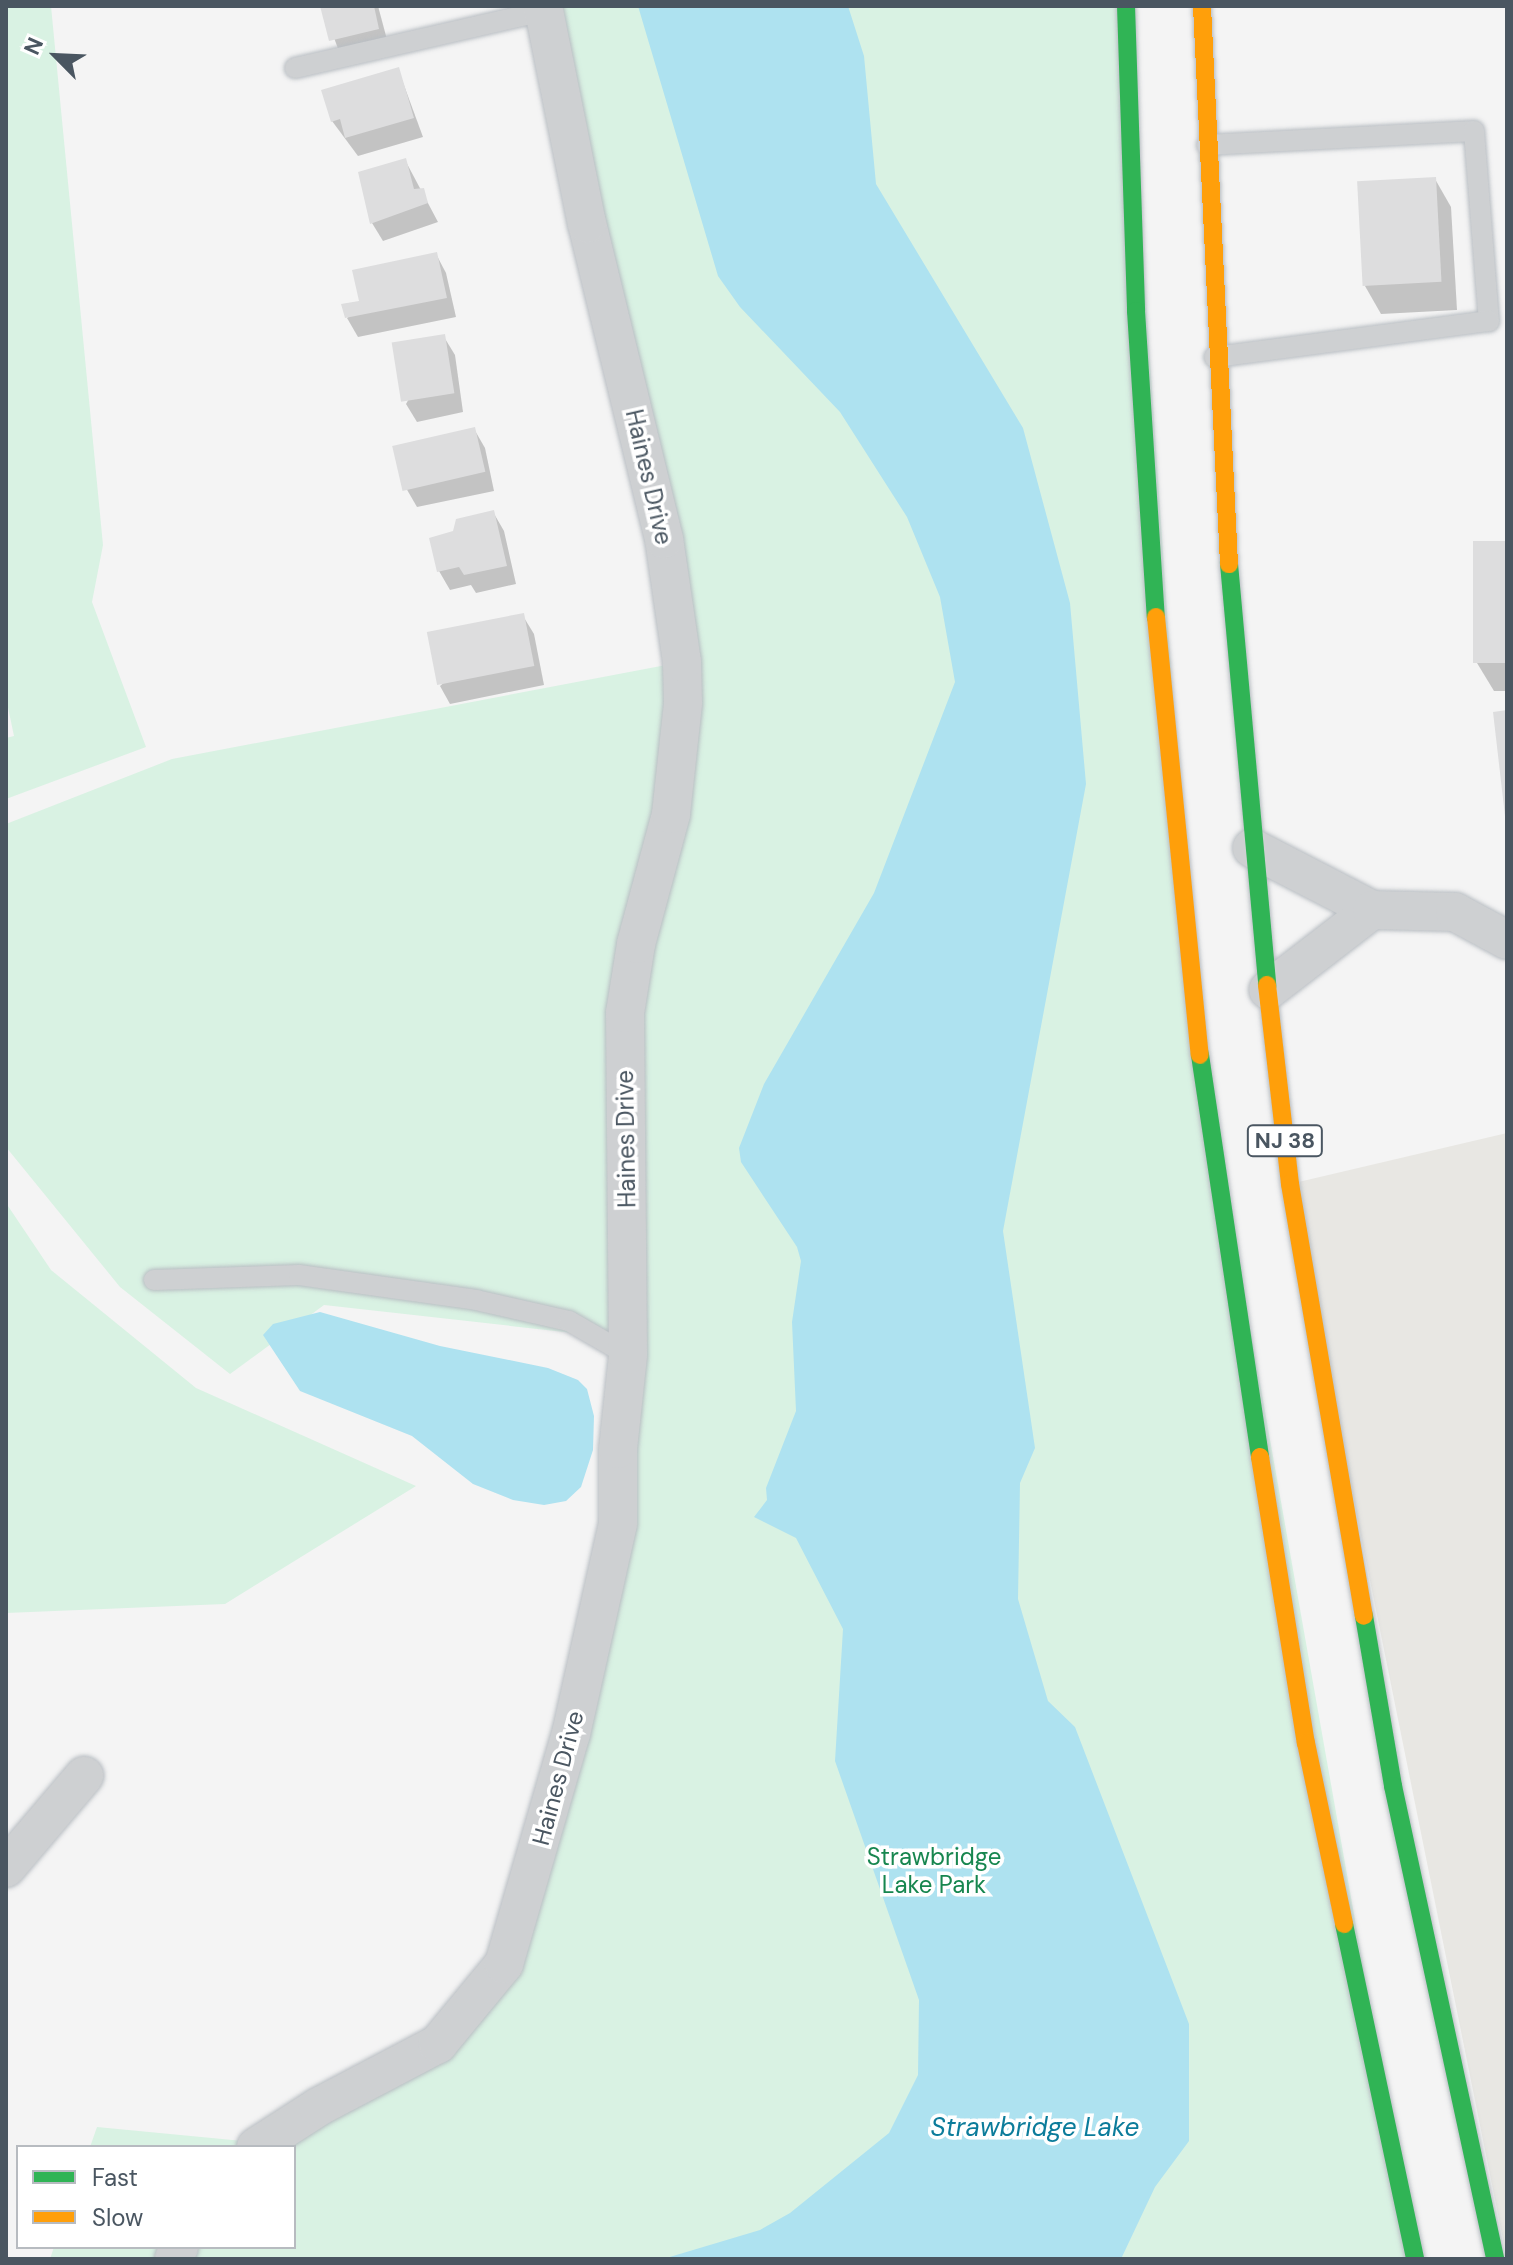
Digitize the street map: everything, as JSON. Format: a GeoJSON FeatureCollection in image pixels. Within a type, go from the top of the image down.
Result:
{"type":"FeatureCollection","features":[{"type":"Feature","properties":{"kind":"highway","name":"NJ 38"},"geometry":{"type":"LineString","coordinates":[[1126,6],[1136,311],[1162,704],[1211,1153],[1303,1728],[1415,2259]]}},
{"type":"Feature","properties":{"kind":"highway","name":"NJ 38"},"geometry":{"type":"LineString","coordinates":[[1202,6],[1214,357],[1252,848],[1290,1184],[1340,1499],[1398,1815],[1495,2259]]}},
{"type":"Feature","properties":{"kind":"street","name":"Haines Drive"},"geometry":{"type":"LineString","coordinates":[[259,2145],[318,2107],[438,2044],[504,1964],[571,1734],[612,1560],[628,1366],[625,1013],[636,944],[671,814],[683,703],[682,662],[664,539],[587,224],[543,9]]}},
{"type":"Feature","properties":{"kind":"street"},"geometry":{"type":"LineString","coordinates":[[1252,848],[1372,910],[1455,912],[1507,940]]}},
{"type":"Feature","properties":{"kind":"street"},"geometry":{"type":"LineString","coordinates":[[1268,990],[1372,910]]}},
{"type":"Feature","properties":{"kind":"street"},"geometry":{"type":"LineString","coordinates":[[6,1868],[84,1776]]}},
{"type":"Feature","properties":{"kind":"lane"},"geometry":{"type":"LineString","coordinates":[[295,68],[543,9]]}},
{"type":"Feature","properties":{"kind":"lane"},"geometry":{"type":"LineString","coordinates":[[1207,145],[1474,131],[1489,321],[1214,357]]}},
{"type":"Feature","properties":{"kind":"lane"},"geometry":{"type":"LineString","coordinates":[[154,1280],[299,1275],[476,1300],[569,1321],[628,1366]]}},
{"type":"Feature","properties":{"kind":"shaded area"},"geometry":{"type":"Polygon","coordinates":[[[1507,1133],[1507,2259],[1290,1184],[1507,1133]]]}},
{"type":"Feature","properties":{"kind":"green space"},"geometry":{"type":"Polygon","coordinates":[[[6,6],[51,6],[103,545],[92,602],[146,747],[6,799],[6,738],[14,736],[6,698],[6,6]]]}},
{"type":"Feature","properties":{"kind":"green space","name":"Strawbridge Lake Park"},"geometry":{"type":"Polygon","coordinates":[[[546,6],[1126,6],[1194,1010],[1415,2259],[50,2259],[53,2249],[296,2249],[296,2145],[91,2145],[97,2127],[263,2143],[438,2044],[504,1964],[618,1523],[627,1339],[324,1305],[230,1374],[120,1287],[6,1147],[6,824],[172,759],[682,662],[546,6]]]}},
{"type":"Feature","properties":{"kind":"green space"},"geometry":{"type":"Polygon","coordinates":[[[6,1203],[51,1270],[196,1388],[416,1486],[225,1604],[6,1613],[6,1203]]]}},
{"type":"Feature","properties":{"kind":"water","name":"Strawbridge Lake"},"geometry":{"type":"Polygon","coordinates":[[[638,6],[848,6],[864,56],[876,184],[1023,428],[1070,603],[1086,784],[1003,1231],[1035,1448],[1020,1483],[1018,1599],[1048,1701],[1075,1727],[1189,2024],[1189,2141],[1155,2187],[1121,2259],[663,2259],[760,2230],[790,2213],[889,2133],[918,2075],[919,2000],[835,1761],[843,1629],[796,1538],[754,1517],[767,1500],[766,1488],[796,1411],[792,1322],[801,1261],[797,1247],[741,1162],[739,1148],[764,1084],[874,893],[955,682],[940,597],[907,517],[840,412],[740,307],[718,276],[638,6]]]}},
{"type":"Feature","properties":{"kind":"water"},"geometry":{"type":"Polygon","coordinates":[[[320,1312],[440,1346],[548,1368],[578,1380],[587,1389],[594,1416],[593,1450],[581,1487],[566,1501],[544,1505],[513,1500],[473,1484],[412,1436],[300,1391],[263,1335],[273,1324],[320,1312]]]}},
{"type":"Feature","properties":{"kind":"building"},"geometry":{"type":"Polygon","coordinates":[[[320,6],[374,6],[379,29],[329,41],[320,6]]]}},
{"type":"Feature","properties":{"kind":"building"},"geometry":{"type":"Polygon","coordinates":[[[399,67],[414,118],[345,138],[340,119],[331,122],[321,90],[399,67]]]}},
{"type":"Feature","properties":{"kind":"building"},"geometry":{"type":"Polygon","coordinates":[[[406,158],[414,189],[424,188],[428,203],[370,224],[358,172],[406,158]]]}},
{"type":"Feature","properties":{"kind":"building"},"geometry":{"type":"Polygon","coordinates":[[[1436,177],[1441,282],[1363,286],[1357,181],[1436,177]]]}},
{"type":"Feature","properties":{"kind":"building"},"geometry":{"type":"Polygon","coordinates":[[[437,252],[447,298],[345,318],[341,304],[359,301],[352,270],[437,252]]]}},
{"type":"Feature","properties":{"kind":"building"},"geometry":{"type":"Polygon","coordinates":[[[445,334],[454,393],[401,402],[392,342],[445,334]]]}},
{"type":"Feature","properties":{"kind":"building"},"geometry":{"type":"Polygon","coordinates":[[[475,427],[485,472],[403,491],[392,446],[475,427]]]}},
{"type":"Feature","properties":{"kind":"building"},"geometry":{"type":"Polygon","coordinates":[[[494,510],[507,566],[464,575],[459,567],[437,572],[429,538],[453,531],[456,519],[494,510]]]}},
{"type":"Feature","properties":{"kind":"building"},"geometry":{"type":"Polygon","coordinates":[[[1473,541],[1507,541],[1507,663],[1473,663],[1473,541]]]}},
{"type":"Feature","properties":{"kind":"building"},"geometry":{"type":"Polygon","coordinates":[[[524,613],[534,666],[437,685],[427,632],[524,613]]]}},
{"type":"Feature","properties":{"kind":"building"},"geometry":{"type":"Polygon","coordinates":[[[1507,710],[1507,815],[1505,816],[1493,712],[1507,710]]]}},
{"type":"Feature","properties":{"kind":"traffic: fast"},"geometry":{"type":"LineString","coordinates":[[1126,6],[1136,311],[1156,617]]}},
{"type":"Feature","properties":{"kind":"traffic: fast"},"geometry":{"type":"LineString","coordinates":[[1229,564],[1267,985]]}},
{"type":"Feature","properties":{"kind":"traffic: fast"},"geometry":{"type":"LineString","coordinates":[[1200,1055],[1260,1457]]}},
{"type":"Feature","properties":{"kind":"traffic: fast"},"geometry":{"type":"LineString","coordinates":[[1364,1616],[1393,1786],[1495,2259]]}},
{"type":"Feature","properties":{"kind":"traffic: fast"},"geometry":{"type":"LineString","coordinates":[[1344,1924],[1415,2259]]}},
{"type":"Feature","properties":{"kind":"traffic: slow"},"geometry":{"type":"LineString","coordinates":[[1202,6],[1229,564]]}},
{"type":"Feature","properties":{"kind":"traffic: slow"},"geometry":{"type":"LineString","coordinates":[[1156,617],[1200,1055]]}},
{"type":"Feature","properties":{"kind":"traffic: slow"},"geometry":{"type":"LineString","coordinates":[[1267,985],[1290,1184],[1364,1616]]}},
{"type":"Feature","properties":{"kind":"traffic: slow"},"geometry":{"type":"LineString","coordinates":[[1260,1457],[1306,1743],[1344,1924]]}}]}
